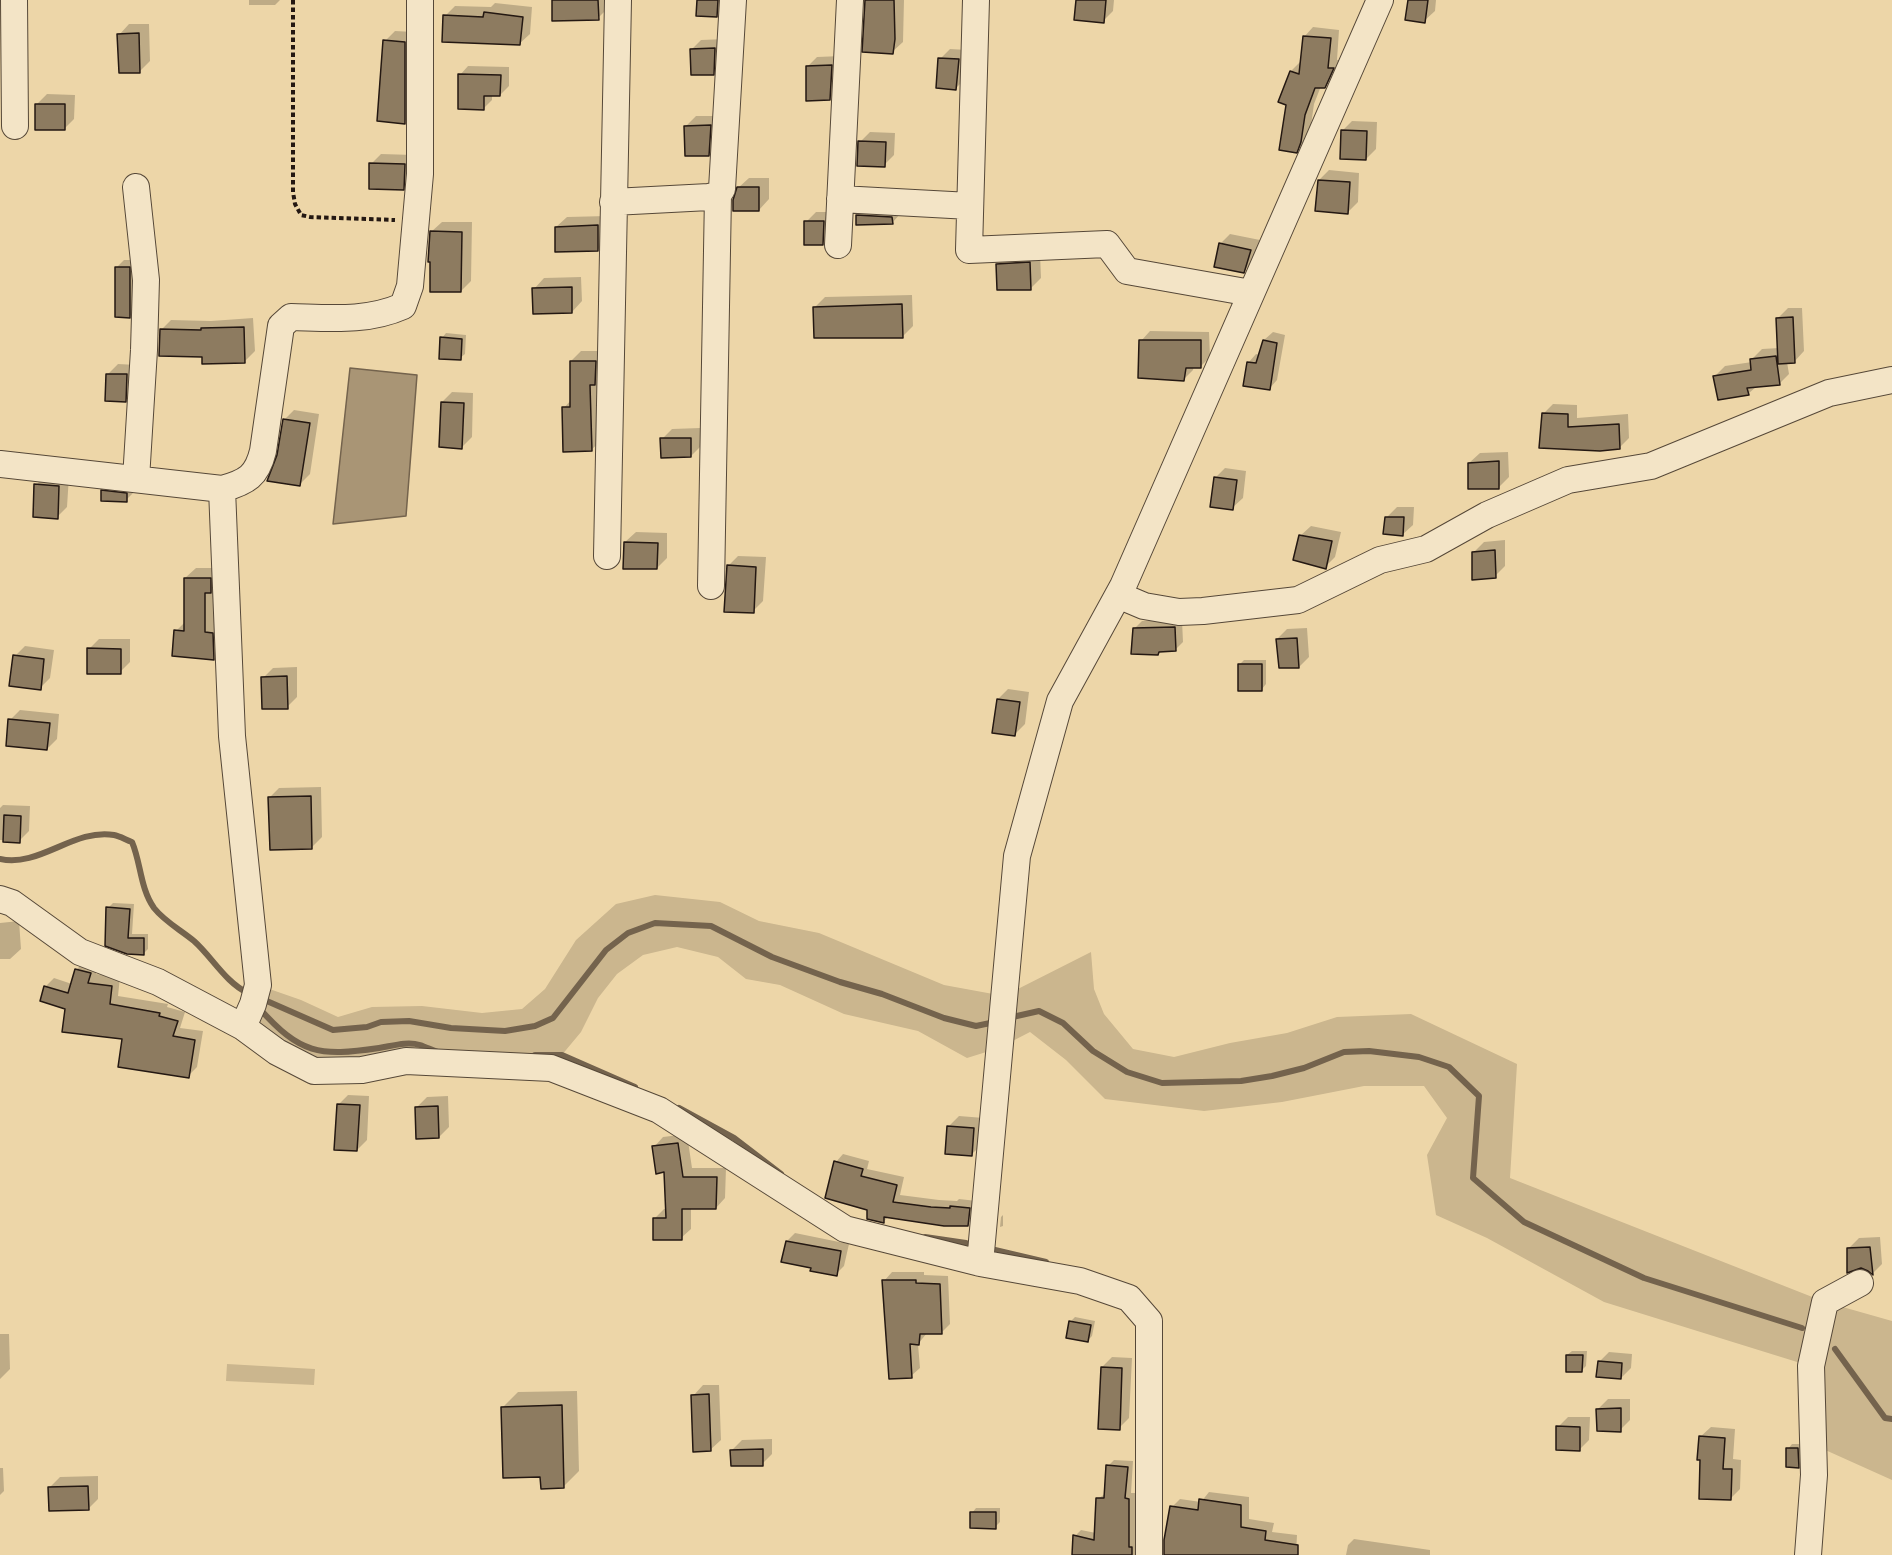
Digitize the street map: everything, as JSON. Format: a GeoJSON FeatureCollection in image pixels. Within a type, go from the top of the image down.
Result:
{"type":"FeatureCollection","features":[{"type":"Feature","properties":{"kind":"street"},"geometry":{"type":"LineString","coordinates":[[14,0],[15,126]]}},
{"type":"Feature","properties":{"kind":"street"},"geometry":{"type":"LineString","coordinates":[[0,464],[222,489],[238,484],[258,468],[265,440],[281,326],[291,317],[370,317],[404,306],[410,286],[420,174],[420,0]]}},
{"type":"Feature","properties":{"kind":"street"},"geometry":{"type":"LineString","coordinates":[[607,556],[618,0]]}},
{"type":"Feature","properties":{"kind":"street"},"geometry":{"type":"LineString","coordinates":[[711,586],[718,195],[722,189],[733,0]]}},
{"type":"Feature","properties":{"kind":"street"},"geometry":{"type":"LineString","coordinates":[[838,245],[850,0]]}},
{"type":"Feature","properties":{"kind":"street"},"geometry":{"type":"LineString","coordinates":[[976,0],[969,250],[1107,244],[1127,271],[1251,293]]}},
{"type":"Feature","properties":{"kind":"street"},"geometry":{"type":"LineString","coordinates":[[980,1263],[1017,856],[1060,701],[1118,595],[1380,0]]}},
{"type":"Feature","properties":{"kind":"street"},"geometry":{"type":"LineString","coordinates":[[136,187],[146,280],[136,479]]}},
{"type":"Feature","properties":{"kind":"street"},"geometry":{"type":"LineString","coordinates":[[613,202],[718,195]]}},
{"type":"Feature","properties":{"kind":"street"},"geometry":{"type":"LineString","coordinates":[[840,199],[970,206]]}},
{"type":"Feature","properties":{"kind":"street"},"geometry":{"type":"LineString","coordinates":[[1118,595],[1143,606],[1179,612],[1298,600],[1380,560],[1426,549],[1487,515],[1568,480],[1651,466],[1829,393],[1892,380]]}},
{"type":"Feature","properties":{"kind":"street"},"geometry":{"type":"LineString","coordinates":[[222,489],[232,736],[258,985],[243,1027]]}},
{"type":"Feature","properties":{"kind":"street"},"geometry":{"type":"LineString","coordinates":[[0,899],[12,903],[80,952],[158,982],[243,1027],[277,1052],[314,1071],[362,1070],[406,1060],[551,1068],[659,1110],[845,1228],[980,1263],[1080,1281],[1130,1298],[1149,1321],[1149,1555]]}},
{"type":"Feature","properties":{"kind":"street"},"geometry":{"type":"LineString","coordinates":[[1808,1555],[1814,1475],[1810,1366],[1825,1302],[1860,1283]]}},
{"type":"Feature","properties":{"kind":"path"},"geometry":{"type":"LineString","coordinates":[[293,0],[293,192],[295,204],[301,214],[310,218],[416,220]]}},
{"type":"Feature","properties":{"kind":"shaded area"},"geometry":{"type":"Polygon","coordinates":[[[350,368],[417,375],[406,516],[333,524],[350,368]]]}},
{"type":"Feature","properties":{"kind":"shaded area"},"geometry":{"type":"Polygon","coordinates":[[[655,895],[720,902],[759,921],[819,933],[944,985],[1004,996],[1091,952],[1094,989],[1104,1014],[1133,1049],[1174,1057],[1230,1043],[1287,1033],[1337,1017],[1411,1014],[1517,1064],[1510,1178],[1825,1302],[1892,1321],[1892,1480],[1812,1444],[1810,1366],[1604,1302],[1487,1238],[1436,1215],[1427,1155],[1447,1118],[1424,1086],[1364,1086],[1282,1102],[1204,1111],[1105,1099],[1066,1060],[1030,1032],[999,1048],[967,1058],[918,1031],[844,1014],[780,985],[746,979],[718,957],[677,947],[643,955],[617,974],[598,998],[581,1032],[551,1068],[314,1071],[243,1027],[258,985],[301,1000],[338,1017],[372,1007],[422,1006],[482,1013],[522,1009],[545,989],[576,940],[616,904],[655,895]]]}},
{"type":"Feature","properties":{"kind":"shaded area"},"geometry":{"type":"Polygon","coordinates":[[[227,1364],[315,1369],[314,1385],[226,1381],[227,1364]]]}},
{"type":"Feature","properties":{"kind":"building"},"geometry":{"type":"Polygon","coordinates":[[[552,0],[598,0],[599,20],[552,21],[552,0]]]}},
{"type":"Feature","properties":{"kind":"building"},"geometry":{"type":"Polygon","coordinates":[[[697,0],[718,0],[717,17],[696,16],[697,0]]]}},
{"type":"Feature","properties":{"kind":"building"},"geometry":{"type":"Polygon","coordinates":[[[865,0],[894,0],[893,54],[862,52],[865,0]]]}},
{"type":"Feature","properties":{"kind":"building"},"geometry":{"type":"Polygon","coordinates":[[[1076,0],[1106,0],[1104,23],[1074,20],[1076,0]]]}},
{"type":"Feature","properties":{"kind":"building"},"geometry":{"type":"Polygon","coordinates":[[[1408,0],[1428,0],[1425,23],[1405,20],[1408,0]]]}},
{"type":"Feature","properties":{"kind":"building"},"geometry":{"type":"Polygon","coordinates":[[[484,12],[523,17],[520,45],[442,42],[443,15],[483,17],[484,12]]]}},
{"type":"Feature","properties":{"kind":"building"},"geometry":{"type":"Polygon","coordinates":[[[139,33],[140,73],[119,73],[117,34],[139,33]]]}},
{"type":"Feature","properties":{"kind":"building"},"geometry":{"type":"Polygon","coordinates":[[[1303,36],[1331,38],[1328,68],[1334,68],[1325,88],[1315,88],[1305,115],[1297,153],[1279,150],[1286,105],[1278,102],[1290,71],[1299,74],[1303,36]]]}},
{"type":"Feature","properties":{"kind":"building"},"geometry":{"type":"Polygon","coordinates":[[[383,40],[405,42],[405,124],[377,121],[383,40]]]}},
{"type":"Feature","properties":{"kind":"building"},"geometry":{"type":"Polygon","coordinates":[[[715,48],[714,75],[691,75],[690,49],[715,48]]]}},
{"type":"Feature","properties":{"kind":"building"},"geometry":{"type":"Polygon","coordinates":[[[938,58],[959,59],[956,90],[936,88],[938,58]]]}},
{"type":"Feature","properties":{"kind":"building"},"geometry":{"type":"Polygon","coordinates":[[[832,65],[830,100],[806,101],[806,66],[832,65]]]}},
{"type":"Feature","properties":{"kind":"building"},"geometry":{"type":"Polygon","coordinates":[[[458,74],[501,75],[500,96],[484,96],[484,110],[458,109],[458,74]]]}},
{"type":"Feature","properties":{"kind":"building"},"geometry":{"type":"Polygon","coordinates":[[[35,104],[65,104],[65,130],[35,130],[35,104]]]}},
{"type":"Feature","properties":{"kind":"building"},"geometry":{"type":"Polygon","coordinates":[[[711,125],[709,156],[685,156],[684,126],[711,125]]]}},
{"type":"Feature","properties":{"kind":"building"},"geometry":{"type":"Polygon","coordinates":[[[1341,130],[1367,131],[1366,160],[1340,159],[1341,130]]]}},
{"type":"Feature","properties":{"kind":"building"},"geometry":{"type":"Polygon","coordinates":[[[858,141],[886,142],[885,167],[857,166],[858,141]]]}},
{"type":"Feature","properties":{"kind":"building"},"geometry":{"type":"Polygon","coordinates":[[[369,163],[405,164],[404,190],[369,189],[369,163]]]}},
{"type":"Feature","properties":{"kind":"building"},"geometry":{"type":"Polygon","coordinates":[[[1318,180],[1350,182],[1348,214],[1315,211],[1318,180]]]}},
{"type":"Feature","properties":{"kind":"building"},"geometry":{"type":"Polygon","coordinates":[[[737,187],[759,187],[759,211],[733,211],[733,200],[737,187]]]}},
{"type":"Feature","properties":{"kind":"building"},"geometry":{"type":"Polygon","coordinates":[[[856,215],[892,217],[893,224],[856,225],[856,215]]]}},
{"type":"Feature","properties":{"kind":"building"},"geometry":{"type":"Polygon","coordinates":[[[804,221],[824,221],[823,245],[804,245],[804,221]]]}},
{"type":"Feature","properties":{"kind":"building"},"geometry":{"type":"Polygon","coordinates":[[[598,225],[598,251],[555,252],[555,227],[598,225]]]}},
{"type":"Feature","properties":{"kind":"building"},"geometry":{"type":"Polygon","coordinates":[[[430,231],[462,232],[461,292],[430,292],[430,262],[428,262],[430,231]]]}},
{"type":"Feature","properties":{"kind":"building"},"geometry":{"type":"Polygon","coordinates":[[[1219,243],[1251,250],[1244,273],[1214,267],[1219,243]]]}},
{"type":"Feature","properties":{"kind":"building"},"geometry":{"type":"Polygon","coordinates":[[[1030,262],[1031,290],[997,290],[996,264],[1030,262]]]}},
{"type":"Feature","properties":{"kind":"building"},"geometry":{"type":"Polygon","coordinates":[[[115,267],[130,267],[130,318],[115,317],[115,267]]]}},
{"type":"Feature","properties":{"kind":"building"},"geometry":{"type":"Polygon","coordinates":[[[572,287],[572,313],[533,314],[532,288],[572,287]]]}},
{"type":"Feature","properties":{"kind":"building"},"geometry":{"type":"Polygon","coordinates":[[[902,304],[903,338],[814,338],[813,307],[902,304]]]}},
{"type":"Feature","properties":{"kind":"building"},"geometry":{"type":"Polygon","coordinates":[[[1793,317],[1795,363],[1778,364],[1776,318],[1793,317]]]}},
{"type":"Feature","properties":{"kind":"building"},"geometry":{"type":"Polygon","coordinates":[[[244,327],[245,363],[202,364],[202,357],[159,356],[160,329],[201,330],[201,328],[244,327]]]}},
{"type":"Feature","properties":{"kind":"building"},"geometry":{"type":"Polygon","coordinates":[[[440,337],[462,339],[461,360],[439,359],[440,337]]]}},
{"type":"Feature","properties":{"kind":"building"},"geometry":{"type":"Polygon","coordinates":[[[1139,340],[1201,340],[1201,368],[1186,368],[1184,381],[1138,378],[1139,340]]]}},
{"type":"Feature","properties":{"kind":"building"},"geometry":{"type":"Polygon","coordinates":[[[1263,340],[1277,343],[1270,390],[1243,386],[1247,362],[1256,363],[1263,340]]]}},
{"type":"Feature","properties":{"kind":"building"},"geometry":{"type":"Polygon","coordinates":[[[1776,356],[1780,385],[1747,388],[1749,395],[1718,400],[1713,376],[1751,370],[1750,359],[1776,356]]]}},
{"type":"Feature","properties":{"kind":"building"},"geometry":{"type":"Polygon","coordinates":[[[570,361],[596,361],[595,385],[590,385],[592,451],[563,452],[562,407],[570,407],[570,361]]]}},
{"type":"Feature","properties":{"kind":"building"},"geometry":{"type":"Polygon","coordinates":[[[106,374],[127,374],[126,402],[105,401],[106,374]]]}},
{"type":"Feature","properties":{"kind":"building"},"geometry":{"type":"Polygon","coordinates":[[[441,402],[464,403],[462,449],[439,447],[441,402]]]}},
{"type":"Feature","properties":{"kind":"building"},"geometry":{"type":"Polygon","coordinates":[[[1542,413],[1568,414],[1568,427],[1619,424],[1620,449],[1600,451],[1539,448],[1542,413]]]}},
{"type":"Feature","properties":{"kind":"building"},"geometry":{"type":"Polygon","coordinates":[[[283,419],[310,423],[300,486],[267,481],[277,455],[283,419]]]}},
{"type":"Feature","properties":{"kind":"building"},"geometry":{"type":"Polygon","coordinates":[[[660,438],[691,438],[691,457],[661,458],[660,438]]]}},
{"type":"Feature","properties":{"kind":"building"},"geometry":{"type":"Polygon","coordinates":[[[1499,461],[1499,489],[1468,489],[1468,463],[1499,461]]]}},
{"type":"Feature","properties":{"kind":"building"},"geometry":{"type":"Polygon","coordinates":[[[1214,477],[1237,480],[1233,510],[1210,507],[1214,477]]]}},
{"type":"Feature","properties":{"kind":"building"},"geometry":{"type":"Polygon","coordinates":[[[34,484],[59,486],[58,519],[33,517],[34,484]]]}},
{"type":"Feature","properties":{"kind":"building"},"geometry":{"type":"Polygon","coordinates":[[[101,490],[127,493],[127,502],[101,501],[101,490]]]}},
{"type":"Feature","properties":{"kind":"building"},"geometry":{"type":"Polygon","coordinates":[[[1385,517],[1404,517],[1403,536],[1383,534],[1385,517]]]}},
{"type":"Feature","properties":{"kind":"building"},"geometry":{"type":"Polygon","coordinates":[[[1299,535],[1332,541],[1326,569],[1293,560],[1299,535]]]}},
{"type":"Feature","properties":{"kind":"building"},"geometry":{"type":"Polygon","coordinates":[[[624,542],[658,543],[657,569],[623,569],[624,542]]]}},
{"type":"Feature","properties":{"kind":"building"},"geometry":{"type":"Polygon","coordinates":[[[1495,550],[1496,578],[1472,580],[1472,552],[1495,550]]]}},
{"type":"Feature","properties":{"kind":"building"},"geometry":{"type":"Polygon","coordinates":[[[727,565],[756,567],[754,613],[724,612],[727,565]]]}},
{"type":"Feature","properties":{"kind":"building"},"geometry":{"type":"Polygon","coordinates":[[[184,578],[211,578],[211,593],[205,593],[205,632],[213,633],[214,660],[172,656],[174,630],[184,631],[184,578]]]}},
{"type":"Feature","properties":{"kind":"building"},"geometry":{"type":"Polygon","coordinates":[[[1175,627],[1176,651],[1159,652],[1158,655],[1131,654],[1133,628],[1175,627]]]}},
{"type":"Feature","properties":{"kind":"building"},"geometry":{"type":"Polygon","coordinates":[[[1297,638],[1299,668],[1279,668],[1276,639],[1297,638]]]}},
{"type":"Feature","properties":{"kind":"building"},"geometry":{"type":"Polygon","coordinates":[[[87,648],[121,649],[121,674],[87,674],[87,648]]]}},
{"type":"Feature","properties":{"kind":"building"},"geometry":{"type":"Polygon","coordinates":[[[13,655],[44,659],[41,690],[9,686],[13,655]]]}},
{"type":"Feature","properties":{"kind":"building"},"geometry":{"type":"Polygon","coordinates":[[[1238,664],[1262,664],[1262,691],[1238,691],[1238,664]]]}},
{"type":"Feature","properties":{"kind":"building"},"geometry":{"type":"Polygon","coordinates":[[[287,676],[288,709],[262,709],[261,677],[287,676]]]}},
{"type":"Feature","properties":{"kind":"building"},"geometry":{"type":"Polygon","coordinates":[[[997,699],[1020,702],[1015,736],[992,733],[997,699]]]}},
{"type":"Feature","properties":{"kind":"building"},"geometry":{"type":"Polygon","coordinates":[[[8,719],[50,723],[47,750],[6,746],[8,719]]]}},
{"type":"Feature","properties":{"kind":"building"},"geometry":{"type":"Polygon","coordinates":[[[311,796],[312,849],[270,850],[268,797],[311,796]]]}},
{"type":"Feature","properties":{"kind":"building"},"geometry":{"type":"Polygon","coordinates":[[[4,815],[21,816],[20,843],[3,842],[4,815]]]}},
{"type":"Feature","properties":{"kind":"building"},"geometry":{"type":"Polygon","coordinates":[[[106,907],[130,909],[128,938],[144,938],[144,955],[127,954],[105,946],[106,907]]]}},
{"type":"Feature","properties":{"kind":"building"},"geometry":{"type":"Polygon","coordinates":[[[75,969],[91,973],[88,983],[112,986],[110,1004],[160,1013],[159,1016],[178,1021],[173,1036],[195,1040],[189,1078],[118,1067],[122,1039],[62,1032],[65,1009],[40,1001],[44,986],[68,993],[75,969]]]}},
{"type":"Feature","properties":{"kind":"building"},"geometry":{"type":"Polygon","coordinates":[[[337,1104],[360,1105],[357,1151],[334,1150],[337,1104]]]}},
{"type":"Feature","properties":{"kind":"building"},"geometry":{"type":"Polygon","coordinates":[[[438,1106],[439,1138],[416,1139],[415,1107],[438,1106]]]}},
{"type":"Feature","properties":{"kind":"building"},"geometry":{"type":"Polygon","coordinates":[[[947,1126],[974,1128],[972,1156],[945,1154],[947,1126]]]}},
{"type":"Feature","properties":{"kind":"building"},"geometry":{"type":"Polygon","coordinates":[[[678,1143],[683,1177],[717,1177],[716,1209],[682,1209],[682,1240],[653,1240],[653,1218],[666,1218],[664,1172],[656,1174],[652,1146],[678,1143]]]}},
{"type":"Feature","properties":{"kind":"building"},"geometry":{"type":"Polygon","coordinates":[[[834,1161],[863,1169],[861,1176],[897,1185],[893,1202],[931,1207],[970,1208],[968,1226],[944,1226],[884,1217],[884,1223],[867,1219],[867,1210],[825,1198],[834,1161]]]}},
{"type":"Feature","properties":{"kind":"building"},"geometry":{"type":"Polygon","coordinates":[[[786,1241],[841,1251],[837,1276],[781,1262],[786,1241]]]}},
{"type":"Feature","properties":{"kind":"building"},"geometry":{"type":"Polygon","coordinates":[[[1870,1247],[1873,1275],[1861,1268],[1847,1273],[1847,1248],[1870,1247]]]}},
{"type":"Feature","properties":{"kind":"building"},"geometry":{"type":"Polygon","coordinates":[[[882,1280],[916,1280],[916,1283],[940,1284],[942,1334],[920,1334],[919,1345],[910,1344],[912,1378],[889,1379],[882,1280]]]}},
{"type":"Feature","properties":{"kind":"building"},"geometry":{"type":"Polygon","coordinates":[[[1069,1321],[1091,1325],[1088,1342],[1066,1338],[1069,1321]]]}},
{"type":"Feature","properties":{"kind":"building"},"geometry":{"type":"Polygon","coordinates":[[[1566,1355],[1583,1355],[1582,1372],[1566,1372],[1566,1355]]]}},
{"type":"Feature","properties":{"kind":"building"},"geometry":{"type":"Polygon","coordinates":[[[1598,1361],[1622,1363],[1621,1379],[1596,1377],[1598,1361]]]}},
{"type":"Feature","properties":{"kind":"building"},"geometry":{"type":"Polygon","coordinates":[[[1101,1367],[1122,1368],[1120,1430],[1098,1429],[1101,1367]]]}},
{"type":"Feature","properties":{"kind":"building"},"geometry":{"type":"Polygon","coordinates":[[[709,1394],[711,1451],[693,1452],[691,1395],[709,1394]]]}},
{"type":"Feature","properties":{"kind":"building"},"geometry":{"type":"Polygon","coordinates":[[[562,1405],[564,1488],[541,1489],[540,1477],[503,1478],[501,1407],[562,1405]]]}},
{"type":"Feature","properties":{"kind":"building"},"geometry":{"type":"Polygon","coordinates":[[[1621,1408],[1621,1432],[1597,1431],[1596,1409],[1621,1408]]]}},
{"type":"Feature","properties":{"kind":"building"},"geometry":{"type":"Polygon","coordinates":[[[1556,1426],[1580,1427],[1580,1451],[1556,1450],[1556,1426]]]}},
{"type":"Feature","properties":{"kind":"building"},"geometry":{"type":"Polygon","coordinates":[[[1699,1436],[1725,1438],[1723,1469],[1732,1469],[1731,1500],[1699,1499],[1700,1460],[1697,1460],[1699,1436]]]}},
{"type":"Feature","properties":{"kind":"building"},"geometry":{"type":"Polygon","coordinates":[[[1786,1448],[1798,1448],[1799,1468],[1786,1467],[1786,1448]]]}},
{"type":"Feature","properties":{"kind":"building"},"geometry":{"type":"Polygon","coordinates":[[[763,1449],[763,1466],[731,1466],[730,1450],[763,1449]]]}},
{"type":"Feature","properties":{"kind":"building"},"geometry":{"type":"Polygon","coordinates":[[[1106,1465],[1128,1467],[1125,1498],[1129,1499],[1129,1547],[1132,1547],[1132,1555],[1072,1555],[1073,1535],[1094,1540],[1096,1498],[1104,1498],[1106,1465]]]}},
{"type":"Feature","properties":{"kind":"building"},"geometry":{"type":"Polygon","coordinates":[[[88,1486],[89,1510],[49,1511],[48,1487],[88,1486]]]}},
{"type":"Feature","properties":{"kind":"building"},"geometry":{"type":"Polygon","coordinates":[[[1199,1499],[1241,1505],[1241,1527],[1266,1531],[1265,1540],[1298,1545],[1298,1555],[1164,1555],[1164,1540],[1170,1506],[1198,1510],[1199,1499]]]}},
{"type":"Feature","properties":{"kind":"building"},"geometry":{"type":"Polygon","coordinates":[[[970,1512],[996,1512],[996,1529],[970,1528],[970,1512]]]}},
{"type":"Feature","properties":{"kind":"waterway"},"geometry":{"type":"LineString","coordinates":[[0,859],[29,858],[99,834],[116,836],[132,842],[143,884],[154,908],[168,922],[201,947],[233,983],[248,993]]}},
{"type":"Feature","properties":{"kind":"waterway"},"geometry":{"type":"LineString","coordinates":[[260,998],[333,1030],[367,1027],[381,1022],[409,1021],[451,1028],[505,1031],[535,1026],[553,1018],[606,950],[628,933],[655,923],[711,926],[772,957],[840,982],[882,994],[944,1018],[976,1026],[995,1022]]}},
{"type":"Feature","properties":{"kind":"waterway"},"geometry":{"type":"LineString","coordinates":[[259,1008],[287,1035],[312,1049],[341,1052],[410,1044],[438,1052]]}},
{"type":"Feature","properties":{"kind":"waterway"},"geometry":{"type":"LineString","coordinates":[[1008,1018],[1039,1011],[1063,1023],[1093,1051],[1127,1072],[1162,1083],[1241,1081],[1272,1076],[1304,1068],[1344,1052],[1369,1051],[1419,1057],[1449,1067],[1479,1096],[1473,1178],[1524,1222],[1644,1278],[1802,1328]]}},
{"type":"Feature","properties":{"kind":"waterway"},"geometry":{"type":"LineString","coordinates":[[535,1055],[562,1055],[635,1087]]}},
{"type":"Feature","properties":{"kind":"waterway"},"geometry":{"type":"LineString","coordinates":[[679,1108],[734,1138],[781,1174]]}},
{"type":"Feature","properties":{"kind":"waterway"},"geometry":{"type":"LineString","coordinates":[[925,1237],[966,1243]]}},
{"type":"Feature","properties":{"kind":"waterway"},"geometry":{"type":"LineString","coordinates":[[995,1250],[1046,1262]]}},
{"type":"Feature","properties":{"kind":"waterway"},"geometry":{"type":"LineString","coordinates":[[1835,1349],[1885,1418],[1892,1419]]}}]}
